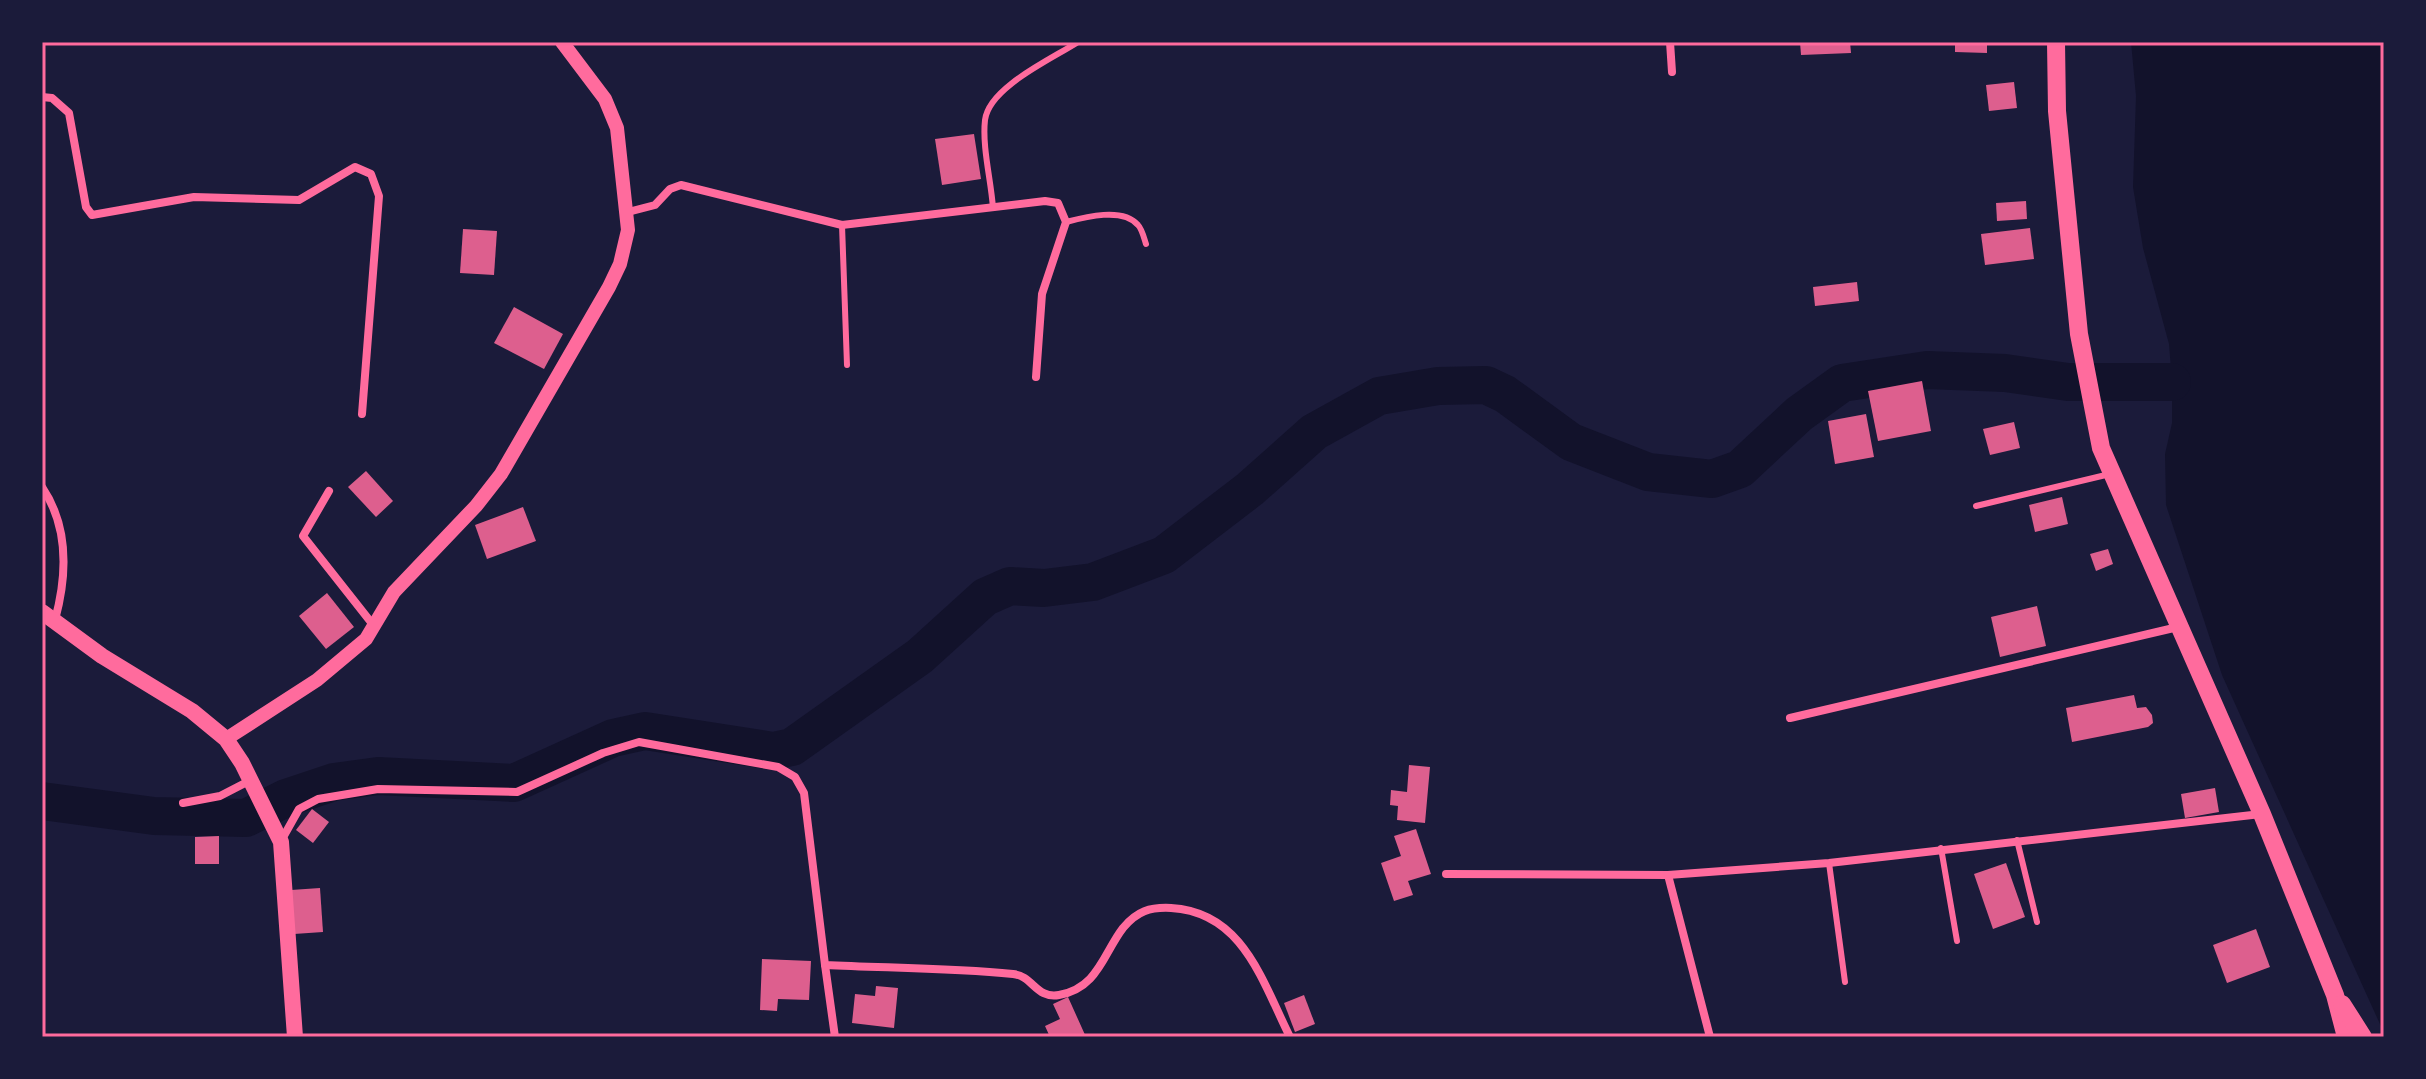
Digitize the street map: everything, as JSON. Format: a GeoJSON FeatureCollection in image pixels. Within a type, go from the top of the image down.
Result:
{"type":"FeatureCollection","features":[{"type":"Feature","properties":{"kind":"main road"},"geometry":{"type":"LineString","coordinates":[[2056,42],[2057,111],[2081,351],[2090,401],[2110,474],[2262,814],[2335,995],[2346,1037]]}},
{"type":"Feature","properties":{"kind":"main road"},"geometry":{"type":"LineString","coordinates":[[47,618],[192,711],[226,739],[251,780],[281,842],[295,1037]]}},
{"type":"Feature","properties":{"kind":"main road"},"geometry":{"type":"LineString","coordinates":[[2335,995],[2363,1037]]}},
{"type":"Feature","properties":{"kind":"street"},"geometry":{"type":"LineString","coordinates":[[226,739],[354,652],[374,627],[394,592],[476,506],[501,474],[609,287],[624,248],[628,212],[612,111],[562,42]]}},
{"type":"Feature","properties":{"kind":"street"},"geometry":{"type":"LineString","coordinates":[[1670,42],[1672,72]]}},
{"type":"Feature","properties":{"kind":"street"},"geometry":{"type":"LineString","coordinates":[[42,97],[52,98],[69,113],[86,207],[92,215],[194,197],[299,200],[349,168],[363,168],[371,174],[379,196],[362,414]]}},
{"type":"Feature","properties":{"kind":"street"},"geometry":{"type":"LineString","coordinates":[[628,212],[655,205],[670,189],[681,185],[842,225],[1058,203],[1066,222],[1042,294],[1036,377]]}},
{"type":"Feature","properties":{"kind":"street"},"geometry":{"type":"LineString","coordinates":[[42,487],[59,525],[64,552],[47,618]]}},
{"type":"Feature","properties":{"kind":"street"},"geometry":{"type":"LineString","coordinates":[[329,491],[303,536],[374,627]]}},
{"type":"Feature","properties":{"kind":"street"},"geometry":{"type":"LineString","coordinates":[[1790,718],[2178,627]]}},
{"type":"Feature","properties":{"kind":"street"},"geometry":{"type":"LineString","coordinates":[[281,842],[299,809],[318,799],[378,789],[517,792],[625,744],[655,744],[787,770],[804,793],[835,1037]]}},
{"type":"Feature","properties":{"kind":"street"},"geometry":{"type":"LineString","coordinates":[[183,803],[220,796],[251,780]]}},
{"type":"Feature","properties":{"kind":"street"},"geometry":{"type":"LineString","coordinates":[[1446,874],[1668,875],[1829,863],[2262,814]]}},
{"type":"Feature","properties":{"kind":"street"},"geometry":{"type":"LineString","coordinates":[[1668,875],[1710,1037]]}},
{"type":"Feature","properties":{"kind":"street"},"geometry":{"type":"LineString","coordinates":[[825,965],[1017,974],[1045,996],[1057,996],[1086,983],[1101,969],[1122,929],[1135,916],[1151,907],[1180,909],[1204,913],[1229,929],[1251,960],[1290,1037]]}},
{"type":"Feature","properties":{"kind":"lane"},"geometry":{"type":"LineString","coordinates":[[993,208],[985,121],[990,104],[1002,90],[1078,42]]}},
{"type":"Feature","properties":{"kind":"lane"},"geometry":{"type":"LineString","coordinates":[[1066,222],[1092,216],[1125,216],[1139,225],[1146,244]]}},
{"type":"Feature","properties":{"kind":"lane"},"geometry":{"type":"LineString","coordinates":[[842,225],[847,365]]}},
{"type":"Feature","properties":{"kind":"lane"},"geometry":{"type":"LineString","coordinates":[[1976,506],[2110,474]]}},
{"type":"Feature","properties":{"kind":"lane"},"geometry":{"type":"LineString","coordinates":[[2017,840],[2037,922]]}},
{"type":"Feature","properties":{"kind":"lane"},"geometry":{"type":"LineString","coordinates":[[1941,848],[1957,941]]}},
{"type":"Feature","properties":{"kind":"lane"},"geometry":{"type":"LineString","coordinates":[[1829,863],[1845,982]]}},
{"type":"Feature","properties":{"kind":"shaded area"},"geometry":{"type":"Polygon","coordinates":[[[2131,42],[2384,42],[2384,1033],[2222,675],[2166,505],[2165,454],[2172,423],[2172,382],[2169,344],[2143,248],[2133,187],[2136,96],[2131,42]]]}},
{"type":"Feature","properties":{"kind":"building"},"geometry":{"type":"Polygon","coordinates":[[[1800,42],[1850,42],[1851,53],[1801,55],[1800,42]]]}},
{"type":"Feature","properties":{"kind":"building"},"geometry":{"type":"Polygon","coordinates":[[[1955,42],[1987,42],[1987,53],[1955,52],[1955,42]]]}},
{"type":"Feature","properties":{"kind":"building"},"geometry":{"type":"Polygon","coordinates":[[[2014,82],[2017,108],[1989,111],[1986,85],[2014,82]]]}},
{"type":"Feature","properties":{"kind":"building"},"geometry":{"type":"Polygon","coordinates":[[[974,134],[981,179],[942,185],[935,139],[974,134]]]}},
{"type":"Feature","properties":{"kind":"building"},"geometry":{"type":"Polygon","coordinates":[[[2026,201],[2027,219],[1997,221],[1996,203],[2026,201]]]}},
{"type":"Feature","properties":{"kind":"building"},"geometry":{"type":"Polygon","coordinates":[[[2030,228],[2034,259],[1985,265],[1981,234],[2030,228]]]}},
{"type":"Feature","properties":{"kind":"building"},"geometry":{"type":"Polygon","coordinates":[[[463,229],[497,231],[494,275],[460,273],[463,229]]]}},
{"type":"Feature","properties":{"kind":"building"},"geometry":{"type":"Polygon","coordinates":[[[1857,282],[1859,301],[1815,306],[1813,287],[1857,282]]]}},
{"type":"Feature","properties":{"kind":"building"},"geometry":{"type":"Polygon","coordinates":[[[514,307],[563,334],[544,369],[494,343],[514,307]]]}},
{"type":"Feature","properties":{"kind":"building"},"geometry":{"type":"Polygon","coordinates":[[[1922,381],[1931,431],[1878,441],[1868,391],[1922,381]]]}},
{"type":"Feature","properties":{"kind":"building"},"geometry":{"type":"Polygon","coordinates":[[[1866,414],[1874,457],[1835,464],[1828,421],[1866,414]]]}},
{"type":"Feature","properties":{"kind":"building"},"geometry":{"type":"Polygon","coordinates":[[[2014,422],[2020,448],[1990,455],[1983,429],[2014,422]]]}},
{"type":"Feature","properties":{"kind":"building"},"geometry":{"type":"Polygon","coordinates":[[[366,471],[393,501],[376,517],[348,487],[366,471]]]}},
{"type":"Feature","properties":{"kind":"building"},"geometry":{"type":"Polygon","coordinates":[[[2062,497],[2068,524],[2035,532],[2029,505],[2062,497]]]}},
{"type":"Feature","properties":{"kind":"building"},"geometry":{"type":"Polygon","coordinates":[[[523,507],[536,541],[487,559],[475,525],[523,507]]]}},
{"type":"Feature","properties":{"kind":"building"},"geometry":{"type":"Polygon","coordinates":[[[2108,549],[2113,564],[2096,571],[2090,554],[2108,549]]]}},
{"type":"Feature","properties":{"kind":"building"},"geometry":{"type":"Polygon","coordinates":[[[327,593],[354,627],[326,649],[299,616],[327,593]]]}},
{"type":"Feature","properties":{"kind":"building"},"geometry":{"type":"Polygon","coordinates":[[[2037,606],[2046,646],[2000,657],[1991,617],[2037,606]]]}},
{"type":"Feature","properties":{"kind":"building"},"geometry":{"type":"Polygon","coordinates":[[[2134,695],[2137,708],[2146,707],[2152,715],[2153,723],[2148,727],[2072,742],[2066,708],[2134,695]]]}},
{"type":"Feature","properties":{"kind":"building"},"geometry":{"type":"Polygon","coordinates":[[[1409,765],[1430,767],[1425,823],[1397,820],[1398,806],[1390,805],[1391,790],[1407,792],[1409,765]]]}},
{"type":"Feature","properties":{"kind":"building"},"geometry":{"type":"Polygon","coordinates":[[[2215,788],[2219,812],[2185,818],[2181,794],[2215,788]]]}},
{"type":"Feature","properties":{"kind":"building"},"geometry":{"type":"Polygon","coordinates":[[[312,809],[329,822],[313,843],[296,830],[312,809]]]}},
{"type":"Feature","properties":{"kind":"building"},"geometry":{"type":"Polygon","coordinates":[[[1416,829],[1431,874],[1408,881],[1413,895],[1394,901],[1381,863],[1401,856],[1394,836],[1416,829]]]}},
{"type":"Feature","properties":{"kind":"building"},"geometry":{"type":"Polygon","coordinates":[[[219,836],[219,864],[195,864],[195,837],[219,836]]]}},
{"type":"Feature","properties":{"kind":"building"},"geometry":{"type":"Polygon","coordinates":[[[2006,863],[2025,917],[1993,929],[1974,874],[2006,863]]]}},
{"type":"Feature","properties":{"kind":"building"},"geometry":{"type":"Polygon","coordinates":[[[320,888],[323,932],[294,934],[291,890],[320,888]]]}},
{"type":"Feature","properties":{"kind":"building"},"geometry":{"type":"Polygon","coordinates":[[[2256,929],[2270,967],[2227,983],[2213,945],[2256,929]]]}},
{"type":"Feature","properties":{"kind":"building"},"geometry":{"type":"Polygon","coordinates":[[[762,959],[811,961],[809,1000],[778,999],[777,1011],[760,1010],[762,959]]]}},
{"type":"Feature","properties":{"kind":"building"},"geometry":{"type":"Polygon","coordinates":[[[876,986],[898,988],[894,1028],[852,1023],[855,994],[875,996],[876,986]]]}},
{"type":"Feature","properties":{"kind":"building"},"geometry":{"type":"Polygon","coordinates":[[[1304,995],[1315,1024],[1295,1032],[1284,1003],[1304,995]]]}},
{"type":"Feature","properties":{"kind":"building"},"geometry":{"type":"Polygon","coordinates":[[[1068,997],[1086,1037],[1050,1037],[1045,1026],[1060,1019],[1053,1004],[1068,997]]]}},
{"type":"Feature","properties":{"kind":"waterway"},"geometry":{"type":"LineString","coordinates":[[42,801],[154,816],[246,818],[286,798],[334,782],[378,776],[514,783],[613,738],[645,731],[773,751],[792,747],[920,656],[985,597],[1010,586],[1044,588],[1093,582],[1164,555],[1250,489],[1314,432],[1379,396],[1438,386],[1486,385],[1505,394],[1571,442],[1648,472],[1712,479],[1740,469],[1799,414],[1842,383],[1927,370],[2005,373],[2068,382],[2172,382]]}}]}
